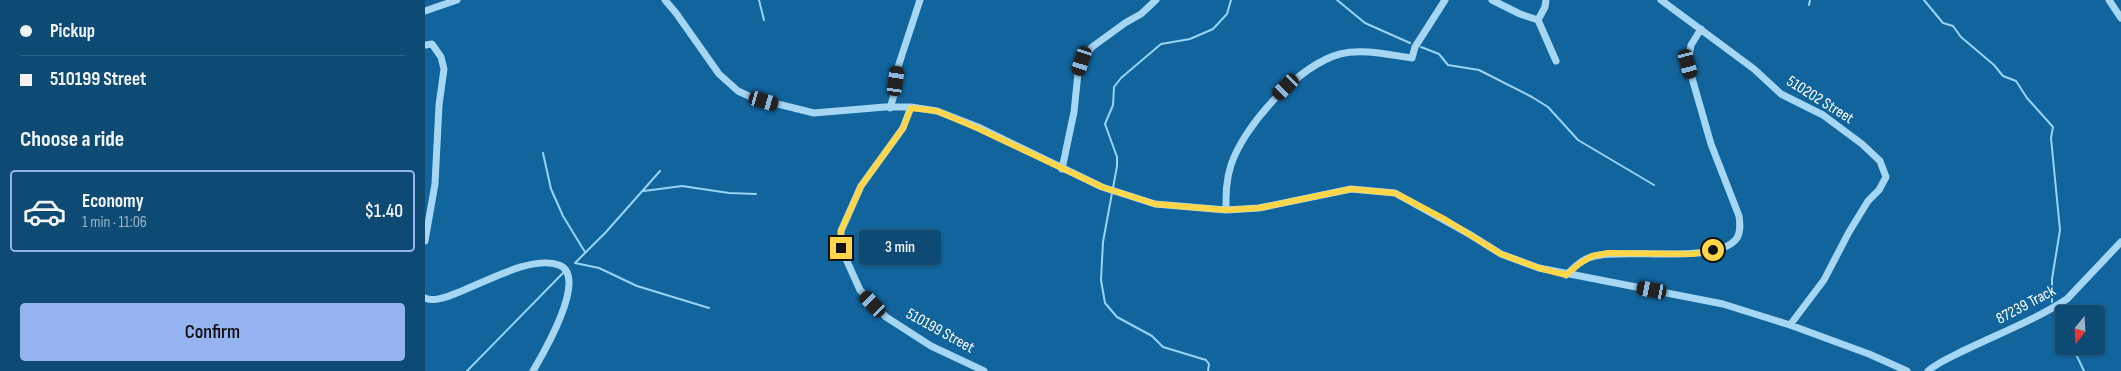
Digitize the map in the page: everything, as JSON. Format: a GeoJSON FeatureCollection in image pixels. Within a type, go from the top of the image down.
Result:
{"type":"FeatureCollection","features":[{"type":"Feature","properties":{"kind":"street"},"geometry":{"type":"LineString","coordinates":[[425,11],[457,0]]}},
{"type":"Feature","properties":{"kind":"street"},"geometry":{"type":"LineString","coordinates":[[665,0],[719,74],[739,90],[753,98],[815,113],[890,108],[937,111],[1102,187],[1155,204],[1226,210],[1259,208],[1351,189],[1395,193],[1501,254],[1539,268],[1566,275],[1723,304],[1790,325],[1869,354],[1907,371]]}},
{"type":"Feature","properties":{"kind":"street"},"geometry":{"type":"LineString","coordinates":[[890,108],[898,67],[920,0]]}},
{"type":"Feature","properties":{"kind":"street"},"geometry":{"type":"LineString","coordinates":[[1061,169],[1074,112],[1078,73],[1082,61],[1092,47],[1141,14],[1156,0]]}},
{"type":"Feature","properties":{"kind":"street"},"geometry":{"type":"LineString","coordinates":[[1226,210],[1225,187],[1232,163],[1264,110],[1286,87],[1315,67],[1341,54],[1363,52],[1412,58],[1415,47],[1445,0]]}},
{"type":"Feature","properties":{"kind":"street"},"geometry":{"type":"LineString","coordinates":[[1492,0],[1519,14],[1538,20],[1556,62]]}},
{"type":"Feature","properties":{"kind":"street"},"geometry":{"type":"LineString","coordinates":[[1538,20],[1545,7],[1546,0]]}},
{"type":"Feature","properties":{"kind":"street","name":"510202 Street"},"geometry":{"type":"LineString","coordinates":[[1661,0],[1754,69],[1781,94],[1823,115],[1862,144],[1880,161],[1886,177],[1879,190],[1868,201],[1849,232],[1824,280],[1790,325]]}},
{"type":"Feature","properties":{"kind":"street"},"geometry":{"type":"LineString","coordinates":[[2109,0],[2121,18]]}},
{"type":"Feature","properties":{"kind":"street"},"geometry":{"type":"LineString","coordinates":[[1566,275],[1592,256],[1608,253],[1692,254],[1713,250],[1731,243],[1737,237],[1741,226],[1739,216],[1711,144],[1688,64],[1691,45],[1701,29]]}},
{"type":"Feature","properties":{"kind":"street"},"geometry":{"type":"LineString","coordinates":[[425,45],[433,44],[441,57],[443,69],[435,184],[425,241]]}},
{"type":"Feature","properties":{"kind":"street","name":"510199 Street"},"geometry":{"type":"LineString","coordinates":[[911,108],[903,128],[861,186],[841,231],[841,248],[860,290],[887,317],[931,346],[984,371]]}},
{"type":"Feature","properties":{"kind":"street","name":"87239 Track"},"geometry":{"type":"LineString","coordinates":[[1928,371],[1946,359],[2037,317],[2062,302],[2121,242]]}},
{"type":"Feature","properties":{"kind":"street"},"geometry":{"type":"LineString","coordinates":[[425,298],[428,300],[440,300],[501,273],[533,264],[550,262],[562,266],[569,274],[569,291],[563,310],[533,371]]}},
{"type":"Feature","properties":{"kind":"waterway"},"geometry":{"type":"LineString","coordinates":[[759,0],[764,20]]}},
{"type":"Feature","properties":{"kind":"waterway"},"geometry":{"type":"LineString","coordinates":[[1113,188],[1117,157],[1105,124],[1113,105],[1114,87],[1121,78],[1161,44],[1190,39],[1213,29],[1227,14],[1231,0]]}},
{"type":"Feature","properties":{"kind":"waterway"},"geometry":{"type":"LineString","coordinates":[[1337,0],[1365,23],[1410,43]]}},
{"type":"Feature","properties":{"kind":"waterway"},"geometry":{"type":"LineString","coordinates":[[1809,5],[1810,0]]}},
{"type":"Feature","properties":{"kind":"waterway"},"geometry":{"type":"LineString","coordinates":[[1924,0],[1943,23],[1953,26],[1961,37],[1994,65],[2003,76],[2016,81],[2027,98],[2053,127],[2051,138],[2060,230],[2052,279],[2052,302]]}},
{"type":"Feature","properties":{"kind":"waterway"},"geometry":{"type":"LineString","coordinates":[[1421,47],[1439,54],[1448,65],[1479,70],[1532,97],[1548,107],[1578,140],[1654,185]]}},
{"type":"Feature","properties":{"kind":"waterway"},"geometry":{"type":"LineString","coordinates":[[543,153],[551,189],[563,216],[585,252]]}},
{"type":"Feature","properties":{"kind":"waterway"},"geometry":{"type":"LineString","coordinates":[[575,263],[606,232],[660,171]]}},
{"type":"Feature","properties":{"kind":"waterway"},"geometry":{"type":"LineString","coordinates":[[644,191],[682,186],[729,193],[756,194]]}},
{"type":"Feature","properties":{"kind":"waterway"},"geometry":{"type":"LineString","coordinates":[[1112,193],[1103,242],[1101,280],[1105,303],[1117,317],[1152,336],[1163,347],[1206,360],[1209,364],[1208,371]]}},
{"type":"Feature","properties":{"kind":"waterway"},"geometry":{"type":"LineString","coordinates":[[575,263],[599,268],[637,286],[709,308]]}},
{"type":"Feature","properties":{"kind":"waterway"},"geometry":{"type":"LineString","coordinates":[[467,371],[564,272]]}},
{"type":"Feature","properties":{"kind":"waterway"},"geometry":{"type":"LineString","coordinates":[[2076,355],[2084,371]]}},
{"type":"Feature","properties":{"kind":"route"},"geometry":{"type":"LineString","coordinates":[[841,248],[841,231],[861,186],[883,153],[903,128],[911,108],[937,111],[977,128],[1071,174],[1124,195],[1155,204],[1226,210],[1259,208],[1351,189],[1395,193],[1446,220],[1501,254],[1539,268],[1566,275],[1592,256],[1608,253],[1692,254],[1713,250]]}}]}
